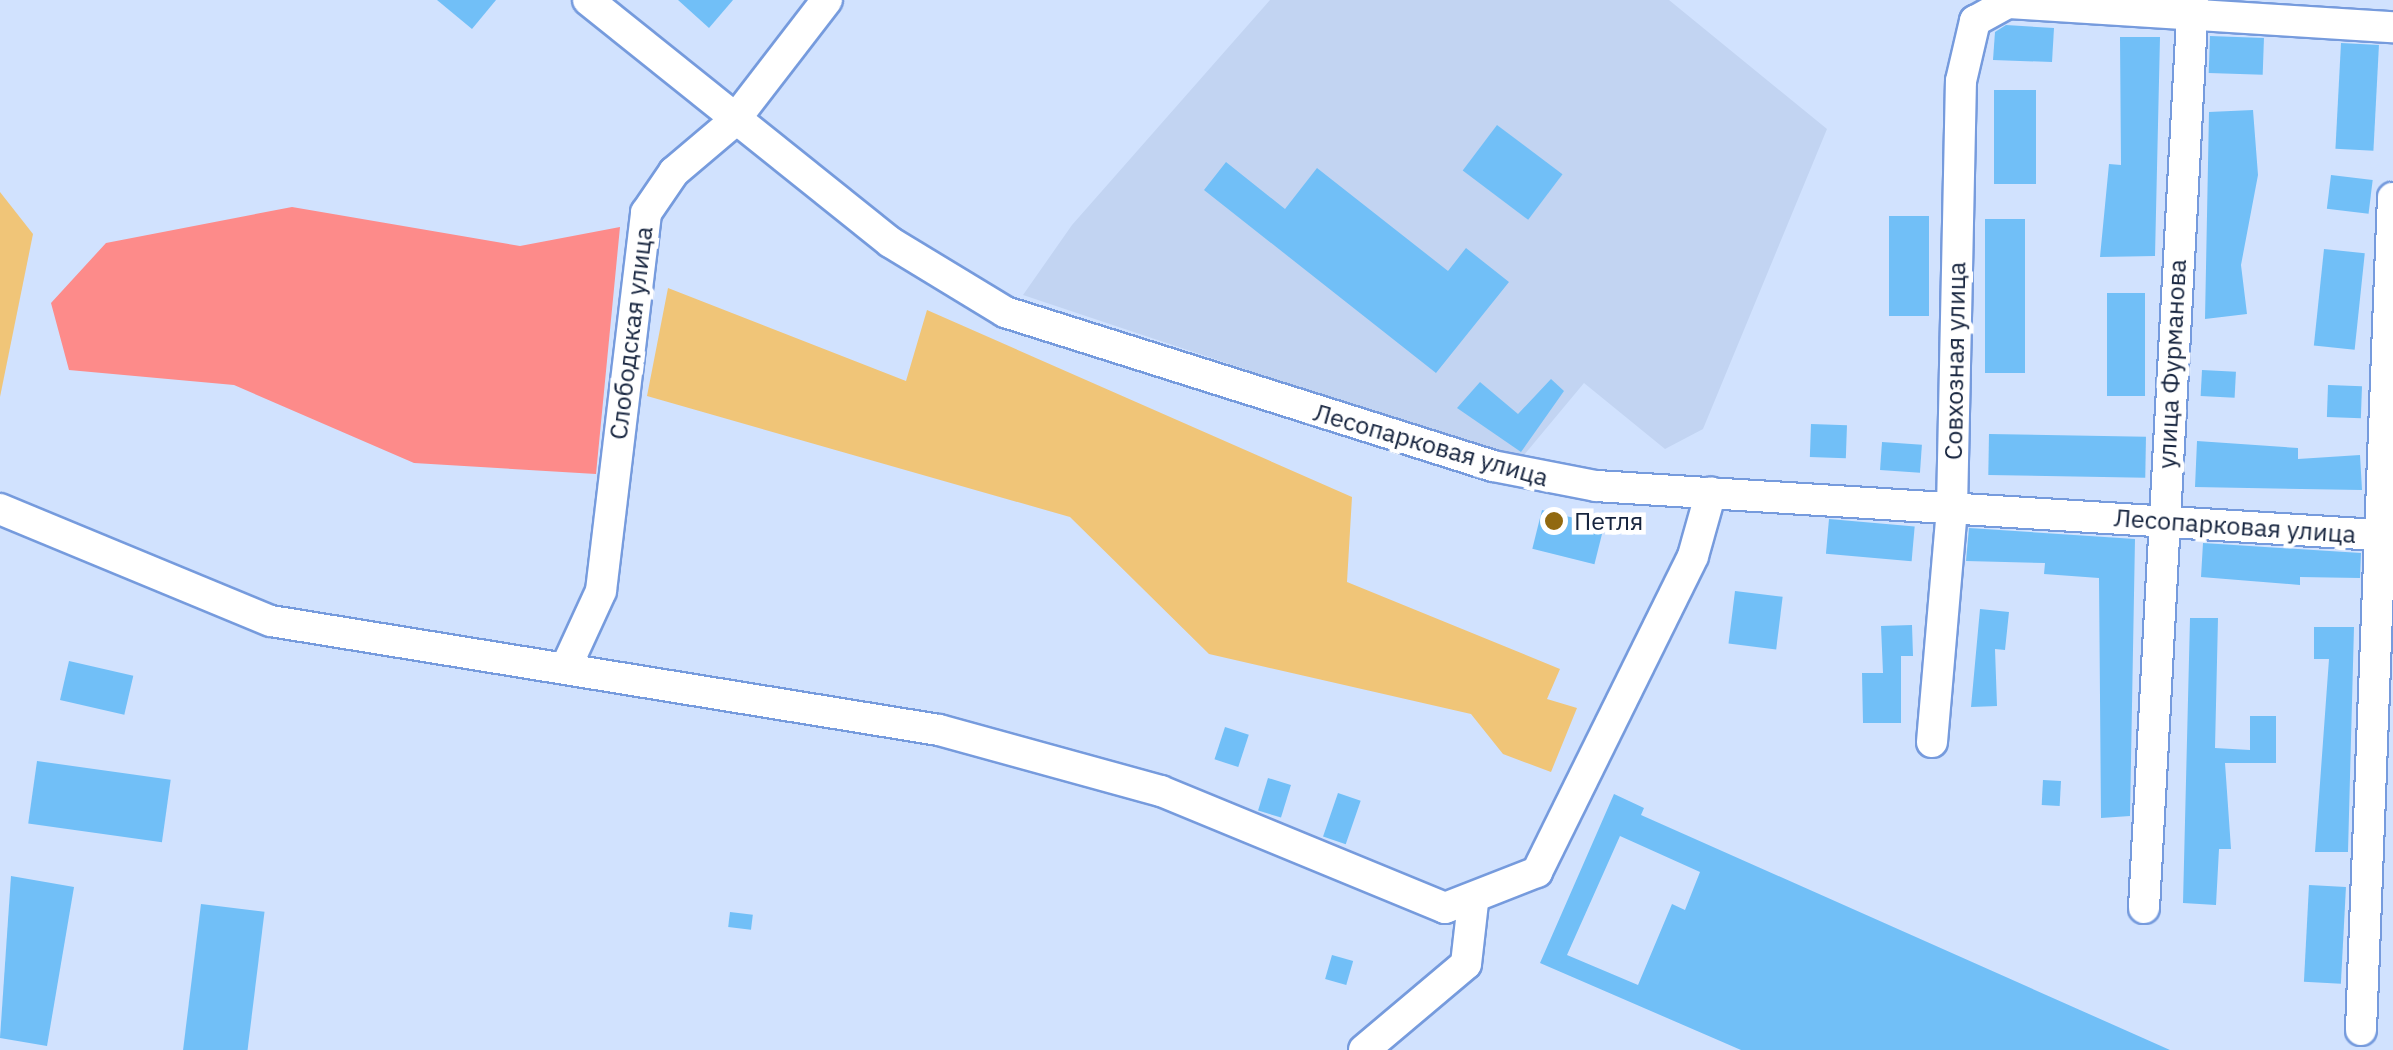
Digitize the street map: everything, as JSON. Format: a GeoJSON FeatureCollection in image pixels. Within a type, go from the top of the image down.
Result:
{"type":"FeatureCollection","features":[{"type":"Feature","properties":{"kind":"street","name":"Лесопарковая улица"},"geometry":{"type":"LineString","coordinates":[[588,0],[733,122],[890,242],[1048,332],[1537,479],[2389,536]]}},
{"type":"Feature","properties":{"kind":"street","name":"Слободская улица"},"geometry":{"type":"LineString","coordinates":[[567,666],[601,591],[646,213],[674,172],[733,122],[827,0]]}},
{"type":"Feature","properties":{"kind":"street","name":"Совхозная улица"},"geometry":{"type":"LineString","coordinates":[[1932,742],[1952,508],[1960,81],[1975,21],[2008,4],[2193,8]]}},
{"type":"Feature","properties":{"kind":"street"},"geometry":{"type":"LineString","coordinates":[[2193,8],[2393,27]]}},
{"type":"Feature","properties":{"kind":"street","name":"улица Фурманова"},"geometry":{"type":"LineString","coordinates":[[2144,908],[2162,522],[2193,8]]}},
{"type":"Feature","properties":{"kind":"street"},"geometry":{"type":"LineString","coordinates":[[2361,1030],[2389,536],[2393,198]]}},
{"type":"Feature","properties":{"kind":"street"},"geometry":{"type":"LineString","coordinates":[[0,510],[271,621],[567,666],[939,730],[1161,791],[1414,899],[1473,903],[1537,872],[1693,556],[1711,492]]}},
{"type":"Feature","properties":{"kind":"street"},"geometry":{"type":"LineString","coordinates":[[1364,1050],[1466,964],[1473,903]]}},
{"type":"Feature","properties":{"kind":"shaded area"},"geometry":{"type":"Polygon","coordinates":[[[1270,0],[1669,0],[1827,129],[1703,429],[1665,449],[1584,383],[1519,461],[1023,295],[1072,225],[1270,0]]]}},
{"type":"Feature","properties":{"kind":"shaded area"},"geometry":{"type":"Polygon","coordinates":[[[0,192],[33,234],[0,397],[0,192]]]}},
{"type":"Feature","properties":{"kind":"shaded area"},"geometry":{"type":"Polygon","coordinates":[[[292,207],[520,246],[620,227],[596,474],[414,463],[234,385],[69,370],[51,303],[106,243],[292,207]]]}},
{"type":"Feature","properties":{"kind":"shaded area"},"geometry":{"type":"Polygon","coordinates":[[[668,288],[906,381],[927,310],[1352,497],[1347,582],[1560,669],[1547,699],[1577,708],[1551,772],[1503,754],[1471,714],[1209,654],[1070,517],[647,396],[668,288]]]}},
{"type":"Feature","properties":{"kind":"building"},"geometry":{"type":"Polygon","coordinates":[[[437,0],[496,0],[472,29],[437,0]]]}},
{"type":"Feature","properties":{"kind":"building"},"geometry":{"type":"Polygon","coordinates":[[[678,0],[733,0],[709,28],[678,0]]]}},
{"type":"Feature","properties":{"kind":"building"},"geometry":{"type":"Polygon","coordinates":[[[2006,25],[2054,28],[2052,62],[1993,60],[1995,32],[2006,25]]]}},
{"type":"Feature","properties":{"kind":"building"},"geometry":{"type":"Polygon","coordinates":[[[2210,36],[2264,38],[2263,75],[2209,73],[2210,36]]]}},
{"type":"Feature","properties":{"kind":"building"},"geometry":{"type":"Polygon","coordinates":[[[2120,37],[2160,37],[2155,256],[2100,257],[2109,164],[2121,165],[2120,37]]]}},
{"type":"Feature","properties":{"kind":"building"},"geometry":{"type":"Polygon","coordinates":[[[2341,43],[2379,45],[2373,151],[2335,149],[2341,43]]]}},
{"type":"Feature","properties":{"kind":"building"},"geometry":{"type":"Polygon","coordinates":[[[1994,90],[2036,90],[2036,184],[1994,184],[1994,90]]]}},
{"type":"Feature","properties":{"kind":"building"},"geometry":{"type":"Polygon","coordinates":[[[2253,110],[2258,175],[2241,265],[2247,314],[2205,319],[2209,112],[2253,110]]]}},
{"type":"Feature","properties":{"kind":"building"},"geometry":{"type":"Polygon","coordinates":[[[1497,125],[1562,174],[1528,220],[1463,171],[1497,125]]]}},
{"type":"Feature","properties":{"kind":"building"},"geometry":{"type":"Polygon","coordinates":[[[1226,162],[1285,209],[1317,168],[1448,271],[1466,248],[1509,282],[1436,373],[1204,190],[1226,162]]]}},
{"type":"Feature","properties":{"kind":"building"},"geometry":{"type":"Polygon","coordinates":[[[2331,175],[2373,180],[2369,214],[2327,209],[2331,175]]]}},
{"type":"Feature","properties":{"kind":"building"},"geometry":{"type":"Polygon","coordinates":[[[1889,216],[1929,216],[1929,316],[1889,316],[1889,216]]]}},
{"type":"Feature","properties":{"kind":"building"},"geometry":{"type":"Polygon","coordinates":[[[1985,219],[2025,219],[2025,373],[1985,373],[1985,219]]]}},
{"type":"Feature","properties":{"kind":"building"},"geometry":{"type":"Polygon","coordinates":[[[2324,249],[2365,253],[2355,350],[2314,345],[2324,249]]]}},
{"type":"Feature","properties":{"kind":"building"},"geometry":{"type":"Polygon","coordinates":[[[2107,293],[2145,293],[2145,396],[2107,396],[2107,293]]]}},
{"type":"Feature","properties":{"kind":"building"},"geometry":{"type":"Polygon","coordinates":[[[2202,370],[2236,372],[2235,398],[2201,396],[2202,370]]]}},
{"type":"Feature","properties":{"kind":"building"},"geometry":{"type":"Polygon","coordinates":[[[1551,379],[1564,391],[1521,452],[1457,408],[1480,382],[1518,414],[1551,379]]]}},
{"type":"Feature","properties":{"kind":"building"},"geometry":{"type":"Polygon","coordinates":[[[2328,385],[2362,386],[2361,418],[2327,417],[2328,385]]]}},
{"type":"Feature","properties":{"kind":"building"},"geometry":{"type":"Polygon","coordinates":[[[1811,424],[1847,425],[1846,458],[1810,457],[1811,424]]]}},
{"type":"Feature","properties":{"kind":"building"},"geometry":{"type":"Polygon","coordinates":[[[1989,434],[2146,437],[2145,478],[1988,475],[1989,434]]]}},
{"type":"Feature","properties":{"kind":"building"},"geometry":{"type":"Polygon","coordinates":[[[2197,441],[2298,448],[2298,459],[2360,455],[2362,490],[2195,487],[2197,441]]]}},
{"type":"Feature","properties":{"kind":"building"},"geometry":{"type":"Polygon","coordinates":[[[1882,442],[1922,445],[1920,473],[1880,470],[1882,442]]]}},
{"type":"Feature","properties":{"kind":"building"},"geometry":{"type":"Polygon","coordinates":[[[1542,510],[1604,525],[1594,564],[1532,549],[1542,510]]]}},
{"type":"Feature","properties":{"kind":"building"},"geometry":{"type":"Polygon","coordinates":[[[1829,519],[1915,526],[1912,561],[1826,554],[1829,519]]]}},
{"type":"Feature","properties":{"kind":"building"},"geometry":{"type":"Polygon","coordinates":[[[1969,528],[2135,539],[2130,816],[2101,818],[2099,578],[2044,574],[2045,563],[1966,561],[1969,528]]]}},
{"type":"Feature","properties":{"kind":"building"},"geometry":{"type":"Polygon","coordinates":[[[2203,543],[2361,553],[2360,578],[2300,577],[2300,585],[2201,577],[2203,543]]]}},
{"type":"Feature","properties":{"kind":"building"},"geometry":{"type":"Polygon","coordinates":[[[1735,591],[1783,597],[1776,649],[1729,644],[1735,591]]]}},
{"type":"Feature","properties":{"kind":"building"},"geometry":{"type":"Polygon","coordinates":[[[1980,609],[2009,612],[2005,650],[1995,649],[1997,706],[1971,707],[1980,609]]]}},
{"type":"Feature","properties":{"kind":"building"},"geometry":{"type":"Polygon","coordinates":[[[2190,618],[2218,618],[2215,748],[2250,750],[2250,716],[2276,716],[2276,763],[2225,763],[2231,849],[2219,849],[2216,905],[2183,903],[2190,618]]]}},
{"type":"Feature","properties":{"kind":"building"},"geometry":{"type":"Polygon","coordinates":[[[1912,625],[1913,656],[1901,656],[1901,723],[1863,723],[1862,673],[1883,673],[1881,626],[1912,625]]]}},
{"type":"Feature","properties":{"kind":"building"},"geometry":{"type":"Polygon","coordinates":[[[2314,627],[2354,627],[2348,852],[2315,852],[2329,659],[2314,659],[2314,627]]]}},
{"type":"Feature","properties":{"kind":"building"},"geometry":{"type":"Polygon","coordinates":[[[69,661],[133,676],[124,715],[60,700],[69,661]]]}},
{"type":"Feature","properties":{"kind":"building"},"geometry":{"type":"Polygon","coordinates":[[[1225,727],[1249,735],[1238,767],[1214,759],[1225,727]]]}},
{"type":"Feature","properties":{"kind":"building"},"geometry":{"type":"Polygon","coordinates":[[[37,761],[171,780],[162,842],[28,823],[37,761]]]}},
{"type":"Feature","properties":{"kind":"building"},"geometry":{"type":"Polygon","coordinates":[[[1268,778],[1291,785],[1281,818],[1258,811],[1268,778]]]}},
{"type":"Feature","properties":{"kind":"building"},"geometry":{"type":"Polygon","coordinates":[[[2043,780],[2061,781],[2060,806],[2042,805],[2043,780]]]}},
{"type":"Feature","properties":{"kind":"building"},"geometry":{"type":"Polygon","coordinates":[[[1338,793],[1361,801],[1346,844],[1323,836],[1338,793]]]}},
{"type":"Feature","properties":{"kind":"building"},"geometry":{"type":"Polygon","coordinates":[[[1614,794],[1644,808],[1641,815],[2170,1050],[1741,1050],[1540,963],[1614,794]],[[1620,836],[1567,955],[1638,985],[1672,904],[1685,910],[1700,872],[1620,836]]]}},
{"type":"Feature","properties":{"kind":"building"},"geometry":{"type":"Polygon","coordinates":[[[11,876],[74,887],[47,1046],[0,1038],[11,876]]]}},
{"type":"Feature","properties":{"kind":"building"},"geometry":{"type":"Polygon","coordinates":[[[2309,885],[2346,887],[2341,984],[2304,982],[2309,885]]]}},
{"type":"Feature","properties":{"kind":"building"},"geometry":{"type":"Polygon","coordinates":[[[201,904],[265,912],[248,1050],[183,1050],[201,904]]]}},
{"type":"Feature","properties":{"kind":"building"},"geometry":{"type":"Polygon","coordinates":[[[730,912],[753,915],[751,930],[728,927],[730,912]]]}},
{"type":"Feature","properties":{"kind":"building"},"geometry":{"type":"Polygon","coordinates":[[[1332,955],[1353,961],[1346,985],[1325,979],[1332,955]]]}},
{"type":"Feature","properties":{"kind":"place","name":"Петля"},"geometry":{"type":"Point","coordinates":[1554,521]}}]}
